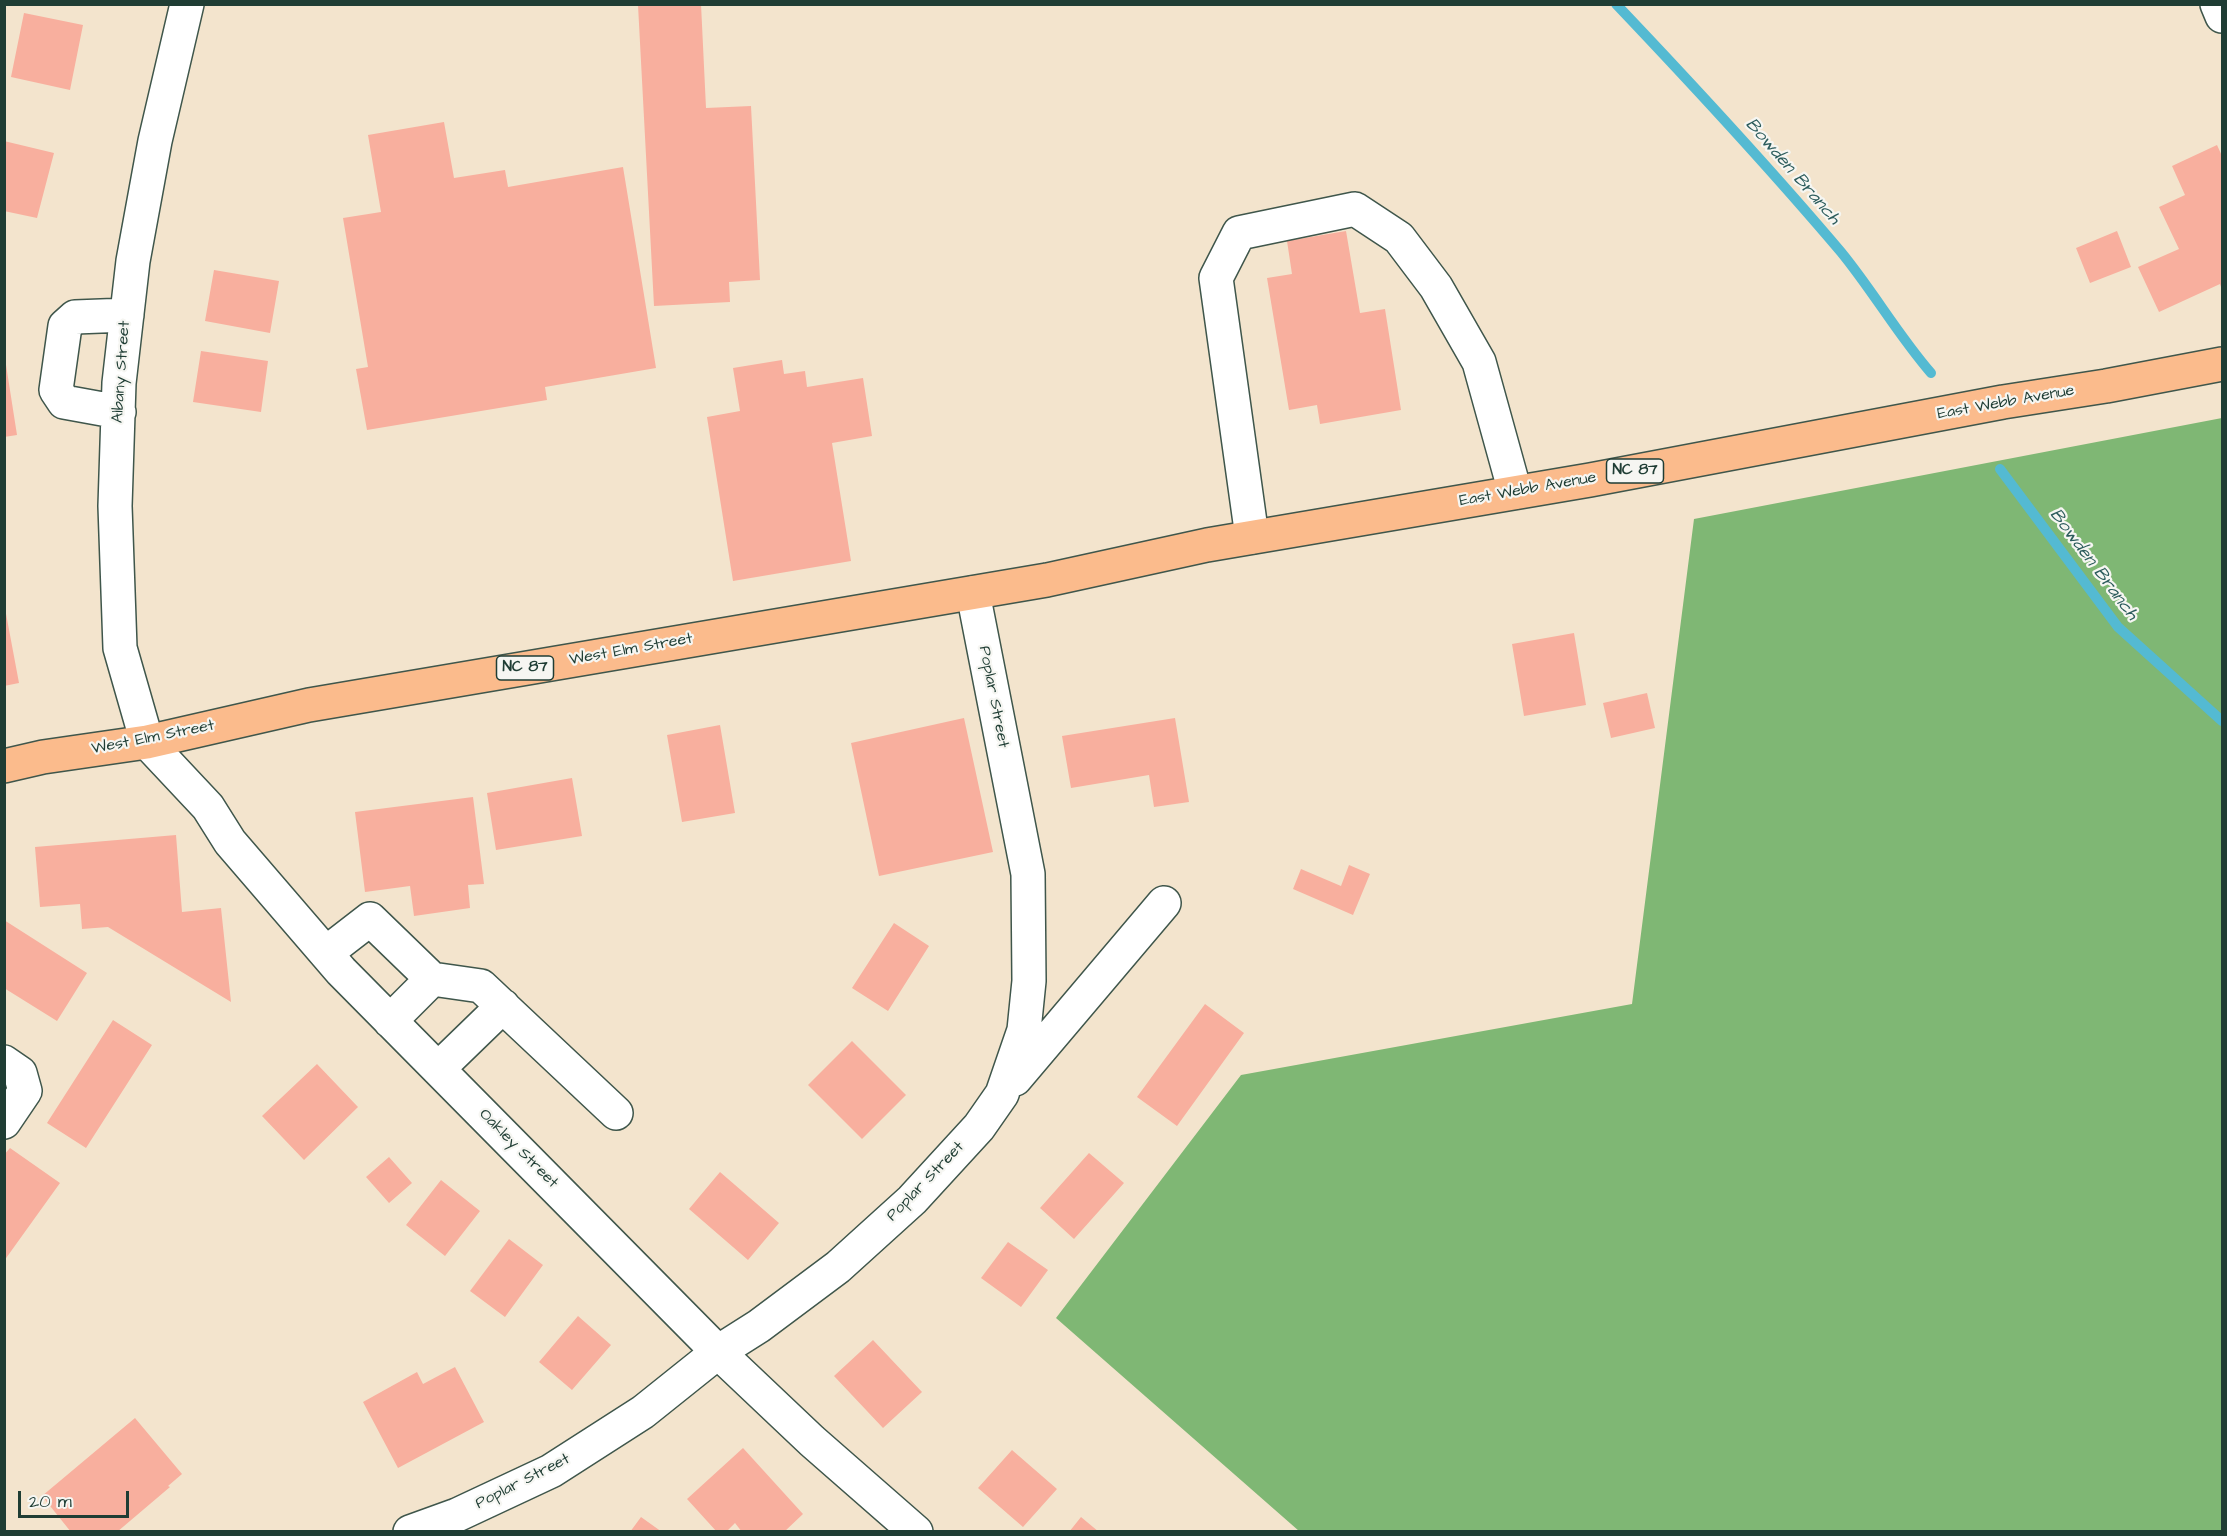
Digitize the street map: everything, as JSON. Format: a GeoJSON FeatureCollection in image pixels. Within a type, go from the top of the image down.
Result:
{"type":"FeatureCollection","features":[{"type":"Feature","properties":{"kind":"highway","name":"East Webb Avenue"},"geometry":{"type":"LineString","coordinates":[[1047,580],[1207,545],[1515,492],[2223,364]]}},
{"type":"Feature","properties":{"kind":"highway","name":"West Elm Street"},"geometry":{"type":"LineString","coordinates":[[4,766],[43,757],[147,742],[309,705],[1047,580]]}},
{"type":"Feature","properties":{"kind":"street","name":"Albany Street"},"geometry":{"type":"LineString","coordinates":[[147,742],[120,648],[115,506],[119,383],[133,261],[155,141],[187,4]]}},
{"type":"Feature","properties":{"kind":"street"},"geometry":{"type":"LineString","coordinates":[[2217,4],[2223,16]]}},
{"type":"Feature","properties":{"kind":"street"},"geometry":{"type":"LineString","coordinates":[[1252,537],[1216,278],[1239,233],[1355,209],[1399,238],[1436,287],[1479,362],[1515,492]]}},
{"type":"Feature","properties":{"kind":"street"},"geometry":{"type":"LineString","coordinates":[[118,412],[64,402],[56,390],[65,326],[75,317],[127,315]]}},
{"type":"Feature","properties":{"kind":"street","name":"Poplar Street"},"geometry":{"type":"LineString","coordinates":[[410,1532],[457,1515],[551,1471],[643,1412],[718,1352],[759,1326],[838,1267],[903,1207],[979,1127],[1002,1094],[1024,1030],[1029,981],[1028,874],[973,593]]}},
{"type":"Feature","properties":{"kind":"street","name":"Oakley Street"},"geometry":{"type":"LineString","coordinates":[[147,742],[208,807],[230,842],[326,953],[390,1021],[718,1352],[812,1441],[916,1532]]}},
{"type":"Feature","properties":{"kind":"street"},"geometry":{"type":"LineString","coordinates":[[1002,1094],[1164,903]]}},
{"type":"Feature","properties":{"kind":"street"},"geometry":{"type":"LineString","coordinates":[[326,953],[370,919],[432,979],[481,986],[616,1113]]}},
{"type":"Feature","properties":{"kind":"street"},"geometry":{"type":"LineString","coordinates":[[390,1021],[432,979]]}},
{"type":"Feature","properties":{"kind":"street"},"geometry":{"type":"LineString","coordinates":[[438,1069],[503,1006]]}},
{"type":"Feature","properties":{"kind":"street"},"geometry":{"type":"LineString","coordinates":[[4,1062],[20,1073],[26,1090],[4,1122]]}},
{"type":"Feature","properties":{"kind":"green space"},"geometry":{"type":"Polygon","coordinates":[[[2222,418],[2222,1531],[1299,1531],[1056,1318],[1241,1075],[1632,1004],[1694,519],[2222,418]]]}},
{"type":"Feature","properties":{"kind":"building"},"geometry":{"type":"Polygon","coordinates":[[[701,4],[706,108],[751,106],[760,280],[729,282],[730,302],[654,306],[638,5],[701,4]]]}},
{"type":"Feature","properties":{"kind":"building"},"geometry":{"type":"Polygon","coordinates":[[[24,13],[83,25],[70,90],[11,77],[24,13]]]}},
{"type":"Feature","properties":{"kind":"building"},"geometry":{"type":"Polygon","coordinates":[[[444,122],[454,178],[505,170],[508,187],[623,167],[656,368],[545,387],[547,400],[367,430],[356,369],[368,367],[343,218],[381,212],[368,135],[444,122]]]}},
{"type":"Feature","properties":{"kind":"building"},"geometry":{"type":"Polygon","coordinates":[[[4,141],[54,153],[37,218],[4,211],[4,141]]]}},
{"type":"Feature","properties":{"kind":"building"},"geometry":{"type":"Polygon","coordinates":[[[2217,145],[2222,156],[2222,290],[2220,284],[2159,312],[2138,267],[2179,249],[2159,207],[2185,195],[2172,166],[2217,145]]]}},
{"type":"Feature","properties":{"kind":"building"},"geometry":{"type":"Polygon","coordinates":[[[1346,231],[1360,313],[1385,309],[1401,410],[1320,424],[1317,405],[1289,410],[1267,278],[1292,274],[1287,241],[1346,231]]]}},
{"type":"Feature","properties":{"kind":"building"},"geometry":{"type":"Polygon","coordinates":[[[2117,231],[2131,267],[2090,283],[2076,248],[2117,231]]]}},
{"type":"Feature","properties":{"kind":"building"},"geometry":{"type":"Polygon","coordinates":[[[214,270],[279,281],[270,333],[205,321],[214,270]]]}},
{"type":"Feature","properties":{"kind":"building"},"geometry":{"type":"Polygon","coordinates":[[[201,351],[268,361],[261,412],[193,402],[201,351]]]}},
{"type":"Feature","properties":{"kind":"building"},"geometry":{"type":"Polygon","coordinates":[[[4,352],[17,435],[4,437],[4,352]]]}},
{"type":"Feature","properties":{"kind":"building"},"geometry":{"type":"Polygon","coordinates":[[[782,360],[784,374],[805,371],[807,387],[863,378],[872,436],[832,443],[851,561],[733,581],[707,417],[740,411],[733,368],[782,360]]]}},
{"type":"Feature","properties":{"kind":"building"},"geometry":{"type":"Polygon","coordinates":[[[4,603],[19,683],[4,686],[4,603]]]}},
{"type":"Feature","properties":{"kind":"building"},"geometry":{"type":"Polygon","coordinates":[[[1574,633],[1586,705],[1524,716],[1512,644],[1574,633]]]}},
{"type":"Feature","properties":{"kind":"building"},"geometry":{"type":"Polygon","coordinates":[[[1647,693],[1655,728],[1611,738],[1603,703],[1647,693]]]}},
{"type":"Feature","properties":{"kind":"building"},"geometry":{"type":"Polygon","coordinates":[[[964,718],[993,852],[879,876],[851,743],[964,718]]]}},
{"type":"Feature","properties":{"kind":"building"},"geometry":{"type":"Polygon","coordinates":[[[1175,718],[1189,802],[1154,807],[1149,775],[1071,788],[1062,736],[1175,718]]]}},
{"type":"Feature","properties":{"kind":"building"},"geometry":{"type":"Polygon","coordinates":[[[720,725],[735,813],[682,822],[667,735],[720,725]]]}},
{"type":"Feature","properties":{"kind":"building"},"geometry":{"type":"Polygon","coordinates":[[[572,778],[582,836],[496,850],[487,793],[572,778]]]}},
{"type":"Feature","properties":{"kind":"building"},"geometry":{"type":"Polygon","coordinates":[[[473,797],[484,884],[468,885],[470,908],[414,916],[410,886],[365,892],[355,812],[473,797]]]}},
{"type":"Feature","properties":{"kind":"building"},"geometry":{"type":"Polygon","coordinates":[[[176,835],[182,912],[221,908],[231,1002],[108,927],[82,929],[80,904],[40,907],[35,847],[176,835]]]}},
{"type":"Feature","properties":{"kind":"building"},"geometry":{"type":"Polygon","coordinates":[[[1349,865],[1370,874],[1353,915],[1293,889],[1301,869],[1341,886],[1349,865]]]}},
{"type":"Feature","properties":{"kind":"building"},"geometry":{"type":"Polygon","coordinates":[[[4,920],[87,973],[57,1021],[4,988],[4,920]]]}},
{"type":"Feature","properties":{"kind":"building"},"geometry":{"type":"Polygon","coordinates":[[[894,923],[929,946],[888,1011],[852,988],[894,923]]]}},
{"type":"Feature","properties":{"kind":"building"},"geometry":{"type":"Polygon","coordinates":[[[1205,1004],[1244,1033],[1177,1126],[1137,1097],[1205,1004]]]}},
{"type":"Feature","properties":{"kind":"building"},"geometry":{"type":"Polygon","coordinates":[[[113,1020],[152,1045],[86,1148],[47,1123],[113,1020]]]}},
{"type":"Feature","properties":{"kind":"building"},"geometry":{"type":"Polygon","coordinates":[[[852,1041],[906,1095],[862,1139],[808,1085],[852,1041]]]}},
{"type":"Feature","properties":{"kind":"building"},"geometry":{"type":"Polygon","coordinates":[[[317,1064],[358,1107],[304,1160],[262,1116],[317,1064]]]}},
{"type":"Feature","properties":{"kind":"building"},"geometry":{"type":"Polygon","coordinates":[[[10,1148],[60,1183],[4,1261],[4,1155],[10,1148]]]}},
{"type":"Feature","properties":{"kind":"building"},"geometry":{"type":"Polygon","coordinates":[[[1089,1153],[1124,1183],[1074,1239],[1040,1208],[1089,1153]]]}},
{"type":"Feature","properties":{"kind":"building"},"geometry":{"type":"Polygon","coordinates":[[[389,1157],[412,1183],[389,1203],[366,1177],[389,1157]]]}},
{"type":"Feature","properties":{"kind":"building"},"geometry":{"type":"Polygon","coordinates":[[[720,1172],[779,1223],[748,1260],[689,1209],[720,1172]]]}},
{"type":"Feature","properties":{"kind":"building"},"geometry":{"type":"Polygon","coordinates":[[[441,1180],[480,1211],[445,1256],[406,1225],[441,1180]]]}},
{"type":"Feature","properties":{"kind":"building"},"geometry":{"type":"Polygon","coordinates":[[[509,1239],[543,1265],[505,1317],[470,1291],[509,1239]]]}},
{"type":"Feature","properties":{"kind":"building"},"geometry":{"type":"Polygon","coordinates":[[[1008,1242],[1048,1270],[1021,1307],[981,1278],[1008,1242]]]}},
{"type":"Feature","properties":{"kind":"building"},"geometry":{"type":"Polygon","coordinates":[[[578,1316],[611,1345],[572,1390],[539,1362],[578,1316]]]}},
{"type":"Feature","properties":{"kind":"building"},"geometry":{"type":"Polygon","coordinates":[[[873,1340],[922,1392],[883,1428],[834,1376],[873,1340]]]}},
{"type":"Feature","properties":{"kind":"building"},"geometry":{"type":"Polygon","coordinates":[[[455,1367],[484,1422],[398,1468],[363,1402],[417,1372],[423,1384],[455,1367]]]}},
{"type":"Feature","properties":{"kind":"building"},"geometry":{"type":"Polygon","coordinates":[[[135,1418],[182,1474],[117,1532],[71,1532],[42,1496],[135,1418]]]}},
{"type":"Feature","properties":{"kind":"building"},"geometry":{"type":"Polygon","coordinates":[[[743,1448],[803,1514],[784,1532],[742,1532],[735,1523],[726,1532],[717,1532],[687,1499],[743,1448]]]}},
{"type":"Feature","properties":{"kind":"building"},"geometry":{"type":"Polygon","coordinates":[[[1012,1450],[1057,1489],[1023,1527],[978,1488],[1012,1450]]]}},
{"type":"Feature","properties":{"kind":"building"},"geometry":{"type":"Polygon","coordinates":[[[641,1517],[662,1532],[630,1532],[641,1517]]]}},
{"type":"Feature","properties":{"kind":"building"},"geometry":{"type":"Polygon","coordinates":[[[1081,1517],[1099,1532],[1069,1532],[1081,1517]]]}},
{"type":"Feature","properties":{"kind":"waterway","name":"Bowden Branch"},"geometry":{"type":"LineString","coordinates":[[1616,4],[1730,126],[1841,252],[1931,373]]}},
{"type":"Feature","properties":{"kind":"waterway","name":"Bowden Branch"},"geometry":{"type":"LineString","coordinates":[[2000,469],[2118,627],[2222,721]]}}]}
